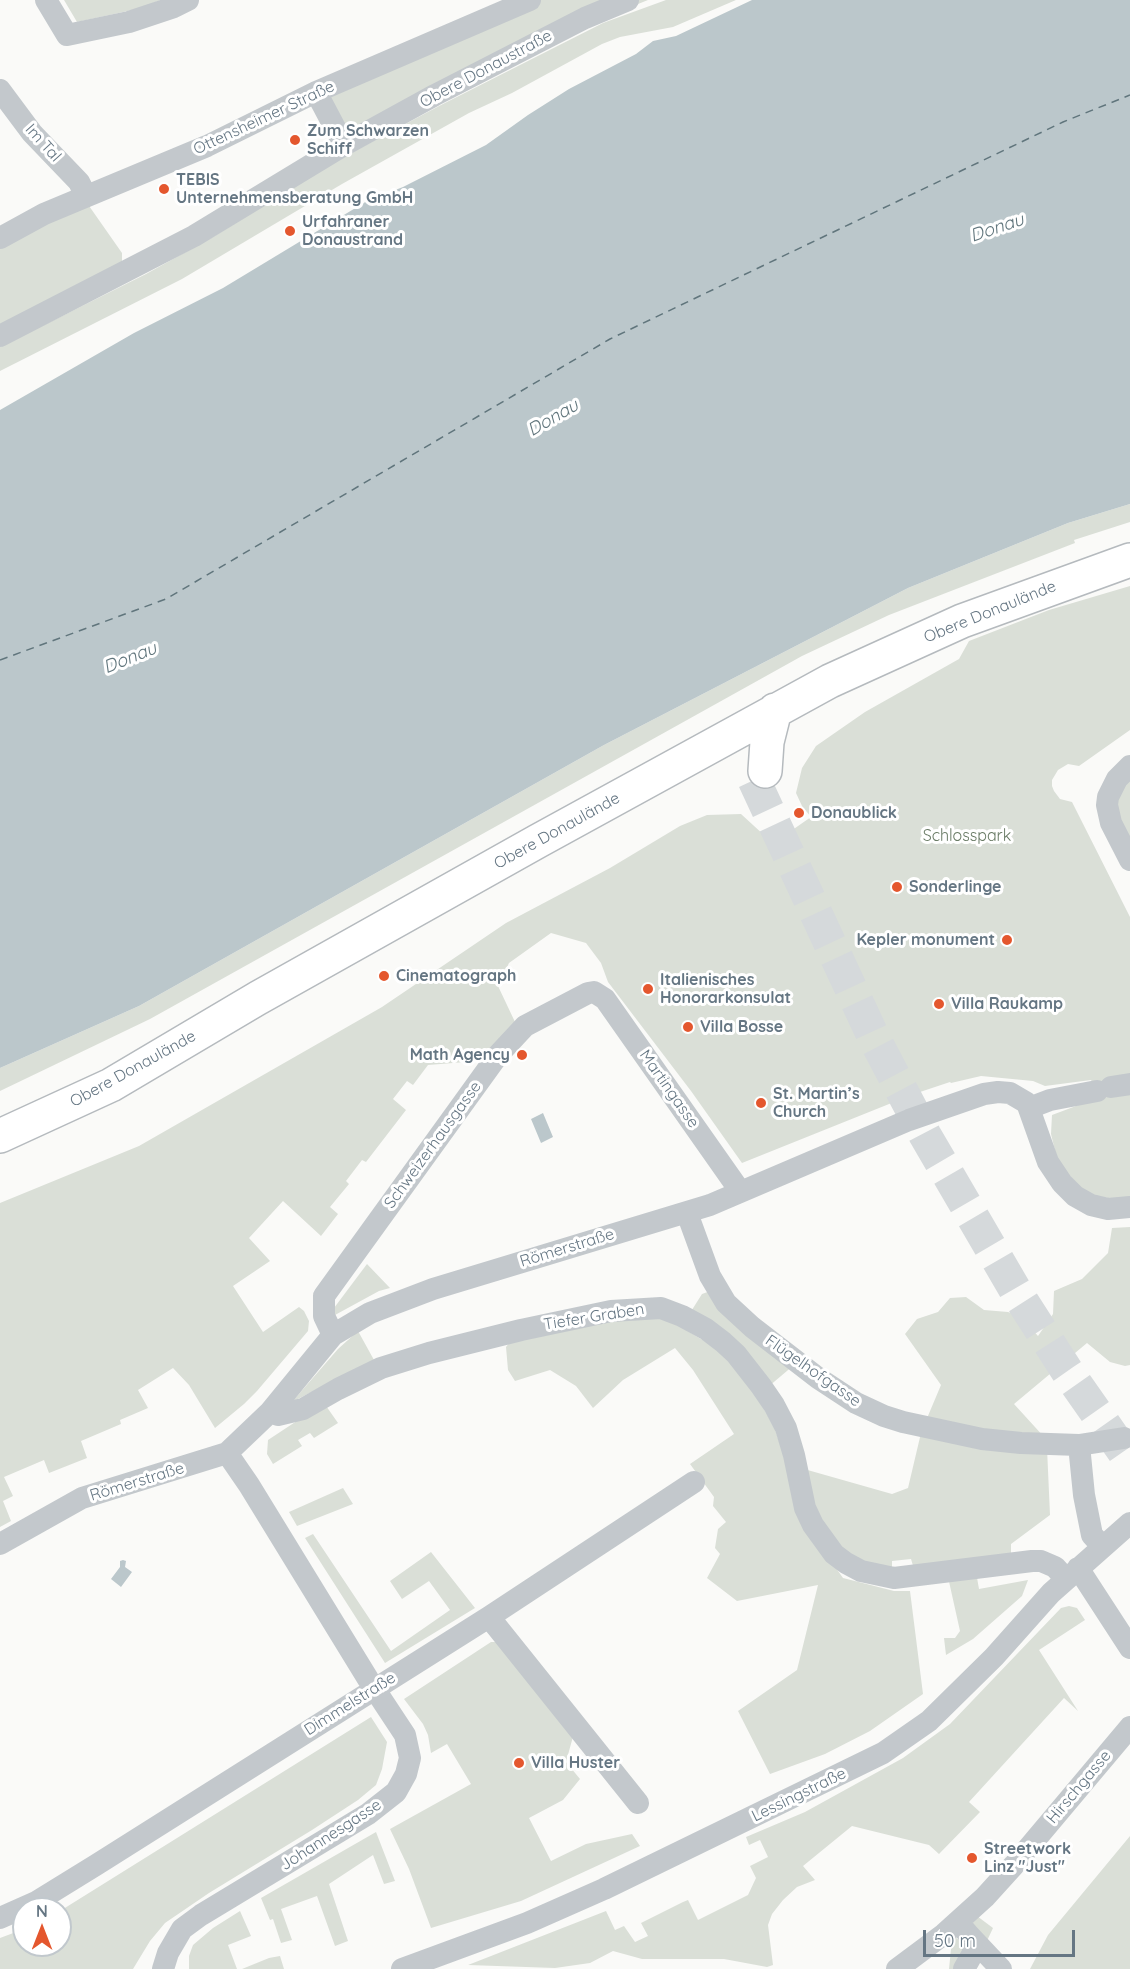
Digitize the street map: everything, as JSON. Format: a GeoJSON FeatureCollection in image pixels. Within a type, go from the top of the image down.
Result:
{"type":"FeatureCollection","features":[{"type":"Feature","properties":{"kind":"main road","name":"Obere Donaulände"},"geometry":{"type":"LineString","coordinates":[[0,1136],[111,1085],[268,992],[830,681],[962,621],[1130,560]]}},
{"type":"Feature","properties":{"kind":"main road"},"geometry":{"type":"LineString","coordinates":[[734,734],[760,775],[775,710]]}},
{"type":"Feature","properties":{"kind":"street"},"geometry":{"type":"LineString","coordinates":[[46,0],[67,35],[129,22],[188,0]]}},
{"type":"Feature","properties":{"kind":"street","name":"Ottensheimer Straße"},"geometry":{"type":"LineString","coordinates":[[0,238],[44,214],[207,146],[316,92],[530,0]]}},
{"type":"Feature","properties":{"kind":"street","name":"Obere Donaustraße"},"geometry":{"type":"LineString","coordinates":[[0,336],[194,236],[344,145],[453,86],[581,9],[628,0]]}},
{"type":"Feature","properties":{"kind":"street","name":"Im Tal"},"geometry":{"type":"LineString","coordinates":[[0,90],[32,133],[79,182],[86,196]]}},
{"type":"Feature","properties":{"kind":"street"},"geometry":{"type":"LineString","coordinates":[[316,92],[344,145]]}},
{"type":"Feature","properties":{"kind":"street"},"geometry":{"type":"LineString","coordinates":[[1130,766],[1117,779],[1108,797],[1107,806],[1111,823],[1130,860]]}},
{"type":"Feature","properties":{"kind":"street","name":"Martingasse"},"geometry":{"type":"LineString","coordinates":[[594,992],[605,999],[636,1041],[740,1191]]}},
{"type":"Feature","properties":{"kind":"street","name":"Schweizerhausgasse"},"geometry":{"type":"LineString","coordinates":[[333,1335],[324,1316],[324,1296],[498,1055],[525,1026],[594,992]]}},
{"type":"Feature","properties":{"kind":"street"},"geometry":{"type":"LineString","coordinates":[[1113,1087],[1050,1100],[1029,1108],[1042,1149],[1062,1183],[1075,1196],[1091,1205],[1108,1209],[1130,1207]]}},
{"type":"Feature","properties":{"kind":"street","name":"Römerstraße"},"geometry":{"type":"LineString","coordinates":[[0,1544],[82,1498],[226,1453],[270,1412],[333,1335],[370,1314],[433,1289],[687,1213],[909,1120],[976,1096],[998,1092],[1010,1093],[1020,1098],[1029,1108]]}},
{"type":"Feature","properties":{"kind":"street","name":"Flügelhofgasse"},"geometry":{"type":"LineString","coordinates":[[687,1213],[710,1276],[726,1303],[752,1327],[799,1363],[856,1402],[893,1419],[956,1435],[1021,1443],[1078,1445],[1124,1438]]}},
{"type":"Feature","properties":{"kind":"street","name":"Tiefer Graben"},"geometry":{"type":"LineString","coordinates":[[270,1412],[278,1415],[303,1409],[381,1368],[429,1353],[532,1327],[611,1311],[649,1308],[672,1311],[706,1329],[723,1342],[736,1354],[768,1396],[786,1428],[805,1508],[813,1525],[834,1554],[846,1563],[861,1571],[894,1578],[915,1577],[1010,1562],[1041,1561],[1072,1573]]}},
{"type":"Feature","properties":{"kind":"street"},"geometry":{"type":"LineString","coordinates":[[1078,1445],[1092,1535],[1102,1546]]}},
{"type":"Feature","properties":{"kind":"street","name":"Johannesgasse"},"geometry":{"type":"LineString","coordinates":[[163,1969],[168,1953],[182,1929],[201,1915],[368,1814],[396,1792],[406,1774],[410,1758],[405,1736],[249,1485],[226,1453]]}},
{"type":"Feature","properties":{"kind":"street","name":"Dimmelstraße"},"geometry":{"type":"LineString","coordinates":[[0,1918],[36,1902],[489,1617],[694,1482]]}},
{"type":"Feature","properties":{"kind":"street","name":"Lessingstraße"},"geometry":{"type":"LineString","coordinates":[[402,1969],[527,1923],[595,1893],[883,1753],[929,1721],[994,1657],[1051,1593],[1130,1523]]}},
{"type":"Feature","properties":{"kind":"street"},"geometry":{"type":"LineString","coordinates":[[1072,1573],[1130,1648]]}},
{"type":"Feature","properties":{"kind":"street"},"geometry":{"type":"LineString","coordinates":[[489,1617],[638,1803]]}},
{"type":"Feature","properties":{"kind":"street","name":"Hirschgasse"},"geometry":{"type":"LineString","coordinates":[[897,1969],[964,1929],[1014,1865],[1130,1727]]}},
{"type":"Feature","properties":{"kind":"street"},"geometry":{"type":"LineString","coordinates":[[964,1929],[973,1944],[973,1953],[964,1969]]}},
{"type":"Feature","properties":{"kind":"street"},"geometry":{"type":"LineString","coordinates":[[964,1929],[1001,1969]]}},
{"type":"Feature","properties":{"kind":"green space"},"geometry":{"type":"Polygon","coordinates":[[[64,0],[161,0],[137,9],[77,22],[64,0]]]}},
{"type":"Feature","properties":{"kind":"green space"},"geometry":{"type":"Polygon","coordinates":[[[509,0],[648,0],[571,31],[330,143],[331,75],[509,0]]]}},
{"type":"Feature","properties":{"kind":"green space"},"geometry":{"type":"Polygon","coordinates":[[[666,0],[736,0],[673,27],[620,37],[602,44],[512,93],[469,113],[342,184],[182,279],[0,371],[0,347],[146,274],[213,237],[336,161],[441,105],[603,23],[666,0]]]}},
{"type":"Feature","properties":{"kind":"green space"},"geometry":{"type":"Polygon","coordinates":[[[87,203],[122,253],[122,264],[0,328],[0,247],[87,203]]]}},
{"type":"Feature","properties":{"kind":"green space"},"geometry":{"type":"Polygon","coordinates":[[[1130,504],[1130,522],[1074,540],[1075,543],[889,615],[802,656],[150,1019],[0,1091],[0,1068],[139,1006],[604,745],[908,588],[1068,523],[1130,504]]]}},
{"type":"Feature","properties":{"kind":"green space","name":"Schlosspark"},"geometry":{"type":"Polygon","coordinates":[[[1130,586],[1130,730],[1079,766],[1068,764],[1058,770],[1052,780],[1052,786],[1060,799],[1072,802],[1130,917],[1130,1198],[1113,1199],[1087,1194],[1058,1163],[1051,1134],[1052,1115],[1100,1097],[1091,1080],[1045,1086],[1033,1081],[981,1076],[950,1082],[914,1094],[742,1163],[691,1091],[608,982],[601,963],[586,943],[551,933],[509,963],[498,986],[515,1022],[478,1061],[428,1065],[413,1085],[407,1081],[393,1099],[406,1110],[366,1162],[362,1160],[346,1181],[349,1184],[330,1207],[338,1214],[321,1236],[283,1201],[249,1238],[270,1261],[233,1286],[263,1332],[299,1307],[309,1321],[308,1331],[257,1391],[215,1428],[189,1385],[173,1368],[138,1390],[148,1408],[120,1420],[121,1424],[81,1441],[87,1458],[49,1473],[44,1460],[4,1477],[13,1496],[3,1501],[11,1521],[0,1527],[0,1203],[139,1146],[382,1007],[506,923],[610,868],[680,826],[707,815],[741,814],[775,842],[811,817],[802,806],[796,793],[802,768],[816,746],[865,712],[959,659],[969,641],[1049,610],[1130,586]]]}},
{"type":"Feature","properties":{"kind":"green space"},"geometry":{"type":"Polygon","coordinates":[[[1130,775],[1130,846],[1115,805],[1130,775]]]}},
{"type":"Feature","properties":{"kind":"green space"},"geometry":{"type":"Polygon","coordinates":[[[1130,1227],[1130,1365],[1110,1362],[1087,1343],[1014,1404],[1045,1438],[925,1423],[941,1385],[905,1334],[917,1319],[938,1312],[950,1298],[966,1297],[984,1310],[1008,1312],[1020,1316],[1038,1336],[1053,1314],[1054,1291],[1082,1279],[1108,1253],[1112,1228],[1130,1227]]]}},
{"type":"Feature","properties":{"kind":"green space"},"geometry":{"type":"Polygon","coordinates":[[[367,1264],[390,1288],[379,1291],[335,1315],[334,1308],[367,1264]]]}},
{"type":"Feature","properties":{"kind":"green space"},"geometry":{"type":"Polygon","coordinates":[[[713,1290],[794,1365],[768,1387],[690,1313],[702,1294],[713,1290]]]}},
{"type":"Feature","properties":{"kind":"green space"},"geometry":{"type":"Polygon","coordinates":[[[662,1316],[718,1349],[754,1391],[775,1429],[807,1527],[843,1578],[894,1591],[910,1591],[923,1694],[870,1731],[825,1754],[770,1774],[738,1711],[797,1670],[818,1585],[737,1601],[707,1578],[720,1554],[715,1548],[718,1529],[726,1522],[713,1506],[714,1497],[690,1464],[734,1434],[693,1370],[675,1348],[623,1380],[593,1408],[576,1386],[550,1370],[515,1381],[508,1370],[506,1347],[510,1342],[630,1317],[662,1316]]]}},
{"type":"Feature","properties":{"kind":"green space"},"geometry":{"type":"Polygon","coordinates":[[[358,1331],[374,1360],[292,1402],[338,1349],[358,1331]]]}},
{"type":"Feature","properties":{"kind":"green space"},"geometry":{"type":"Polygon","coordinates":[[[324,1403],[338,1423],[314,1438],[310,1433],[298,1440],[302,1446],[273,1464],[267,1454],[268,1440],[324,1403]]]}},
{"type":"Feature","properties":{"kind":"green space"},"geometry":{"type":"Polygon","coordinates":[[[921,1433],[1047,1448],[1050,1515],[1011,1544],[1011,1556],[914,1569],[911,1559],[892,1561],[892,1572],[849,1560],[819,1523],[804,1469],[892,1494],[908,1488],[921,1433]]]}},
{"type":"Feature","properties":{"kind":"green space"},"geometry":{"type":"Polygon","coordinates":[[[343,1488],[353,1504],[297,1526],[289,1512],[343,1488]]]}},
{"type":"Feature","properties":{"kind":"green space"},"geometry":{"type":"Polygon","coordinates":[[[313,1534],[391,1651],[450,1610],[429,1581],[402,1599],[390,1581],[431,1552],[475,1608],[385,1663],[305,1538],[313,1534]]]}},
{"type":"Feature","properties":{"kind":"green space"},"geometry":{"type":"Polygon","coordinates":[[[976,1572],[979,1589],[1028,1580],[1022,1596],[973,1639],[946,1655],[944,1638],[955,1638],[960,1631],[948,1577],[976,1572]]]}},
{"type":"Feature","properties":{"kind":"green space"},"geometry":{"type":"Polygon","coordinates":[[[1069,1606],[1077,1608],[1085,1620],[1039,1650],[1078,1711],[1064,1698],[969,1802],[980,1812],[939,1854],[929,1845],[852,1826],[803,1866],[815,1880],[797,1887],[783,1900],[772,1914],[768,1925],[773,1965],[767,1967],[724,1959],[642,1959],[613,1951],[590,1963],[555,1968],[468,1965],[606,1911],[615,1930],[624,1926],[635,1942],[648,1936],[641,1923],[683,1902],[688,1900],[698,1920],[748,1895],[756,1878],[750,1866],[768,1857],[760,1840],[749,1845],[746,1837],[805,1812],[903,1758],[950,1724],[1061,1608],[1069,1606]]]}},
{"type":"Feature","properties":{"kind":"green space"},"geometry":{"type":"Polygon","coordinates":[[[491,1642],[503,1642],[574,1733],[566,1762],[580,1779],[563,1800],[529,1818],[551,1861],[586,1844],[632,1834],[640,1846],[521,1901],[431,1928],[409,1869],[390,1829],[471,1784],[447,1744],[431,1753],[428,1735],[423,1724],[404,1699],[491,1642]]]}},
{"type":"Feature","properties":{"kind":"green space"},"geometry":{"type":"Polygon","coordinates":[[[371,1717],[387,1742],[382,1769],[376,1785],[358,1800],[165,1923],[150,1941],[133,1969],[0,1969],[0,1938],[12,1934],[12,1957],[72,1957],[72,1904],[371,1717]]]}},
{"type":"Feature","properties":{"kind":"green space"},"geometry":{"type":"Polygon","coordinates":[[[376,1832],[395,1881],[384,1884],[373,1855],[329,1884],[348,1941],[335,1946],[317,1896],[281,1909],[292,1940],[281,1943],[273,1919],[270,1920],[261,1898],[376,1832]]]}},
{"type":"Feature","properties":{"kind":"green space"},"geometry":{"type":"Polygon","coordinates":[[[1130,1836],[1130,1969],[1030,1969],[1048,1935],[1130,1836]]]}},
{"type":"Feature","properties":{"kind":"green space"},"geometry":{"type":"Polygon","coordinates":[[[240,1911],[251,1936],[228,1945],[237,1969],[189,1969],[189,1956],[193,1945],[213,1928],[240,1911]]]}},
{"type":"Feature","properties":{"kind":"green space"},"geometry":{"type":"Polygon","coordinates":[[[977,1916],[993,1928],[986,1943],[973,1926],[973,1921],[977,1916]]]}},
{"type":"Feature","properties":{"kind":"green space"},"geometry":{"type":"Polygon","coordinates":[[[952,1939],[960,1940],[964,1951],[955,1969],[949,1969],[952,1939]]]}},
{"type":"Feature","properties":{"kind":"green space"},"geometry":{"type":"Polygon","coordinates":[[[280,1956],[284,1969],[242,1969],[269,1958],[280,1956]]]}},
{"type":"Feature","properties":{"kind":"water","name":"Donau"},"geometry":{"type":"Polygon","coordinates":[[[752,0],[1130,0],[1130,504],[1068,523],[908,588],[604,745],[139,1006],[0,1068],[0,410],[134,333],[223,288],[367,201],[403,187],[486,145],[569,89],[636,54],[653,41],[676,36],[752,0]]]}},
{"type":"Feature","properties":{"kind":"water"},"geometry":{"type":"Polygon","coordinates":[[[543,1113],[553,1137],[541,1143],[531,1119],[543,1113]]]}},
{"type":"Feature","properties":{"kind":"water"},"geometry":{"type":"Polygon","coordinates":[[[120,1561],[126,1561],[125,1567],[132,1572],[121,1587],[111,1579],[120,1567],[120,1561]]]}},
{"type":"Feature","properties":{"kind":"ferry route"},"geometry":{"type":"LineString","coordinates":[[0,660],[166,599],[610,339],[1063,122],[1130,95]]}},
{"type":"Feature","properties":{"kind":"tunnel"},"geometry":{"type":"LineString","coordinates":[[754,780],[873,1036],[925,1135],[1017,1293],[1067,1371],[1130,1461]]}},
{"type":"Feature","properties":{"kind":"place","name":"Zum Schwarzen Schiff"},"geometry":{"type":"Point","coordinates":[295,140]}},
{"type":"Feature","properties":{"kind":"place","name":"TEBIS Unternehmensberatung GmbH"},"geometry":{"type":"Point","coordinates":[164,189]}},
{"type":"Feature","properties":{"kind":"place","name":"Urfahraner Donaustrand"},"geometry":{"type":"Point","coordinates":[290,231]}},
{"type":"Feature","properties":{"kind":"place","name":"Donaublick"},"geometry":{"type":"Point","coordinates":[799,813]}},
{"type":"Feature","properties":{"kind":"place","name":"Sonderlinge"},"geometry":{"type":"Point","coordinates":[897,887]}},
{"type":"Feature","properties":{"kind":"place","name":"Kepler monument"},"geometry":{"type":"Point","coordinates":[1007,940]}},
{"type":"Feature","properties":{"kind":"place","name":"Cinematograph"},"geometry":{"type":"Point","coordinates":[384,976]}},
{"type":"Feature","properties":{"kind":"place","name":"Italienisches Honorarkonsulat"},"geometry":{"type":"Point","coordinates":[648,989]}},
{"type":"Feature","properties":{"kind":"place","name":"Villa Raukamp"},"geometry":{"type":"Point","coordinates":[939,1004]}},
{"type":"Feature","properties":{"kind":"place","name":"Villa Bosse"},"geometry":{"type":"Point","coordinates":[688,1027]}},
{"type":"Feature","properties":{"kind":"place","name":"Math Agency"},"geometry":{"type":"Point","coordinates":[522,1055]}},
{"type":"Feature","properties":{"kind":"place","name":"St. Martin’s Church"},"geometry":{"type":"Point","coordinates":[761,1103]}},
{"type":"Feature","properties":{"kind":"place","name":"Villa Huster"},"geometry":{"type":"Point","coordinates":[519,1763]}},
{"type":"Feature","properties":{"kind":"place","name":"Streetwork Linz \"Just\""},"geometry":{"type":"Point","coordinates":[972,1858]}}]}
